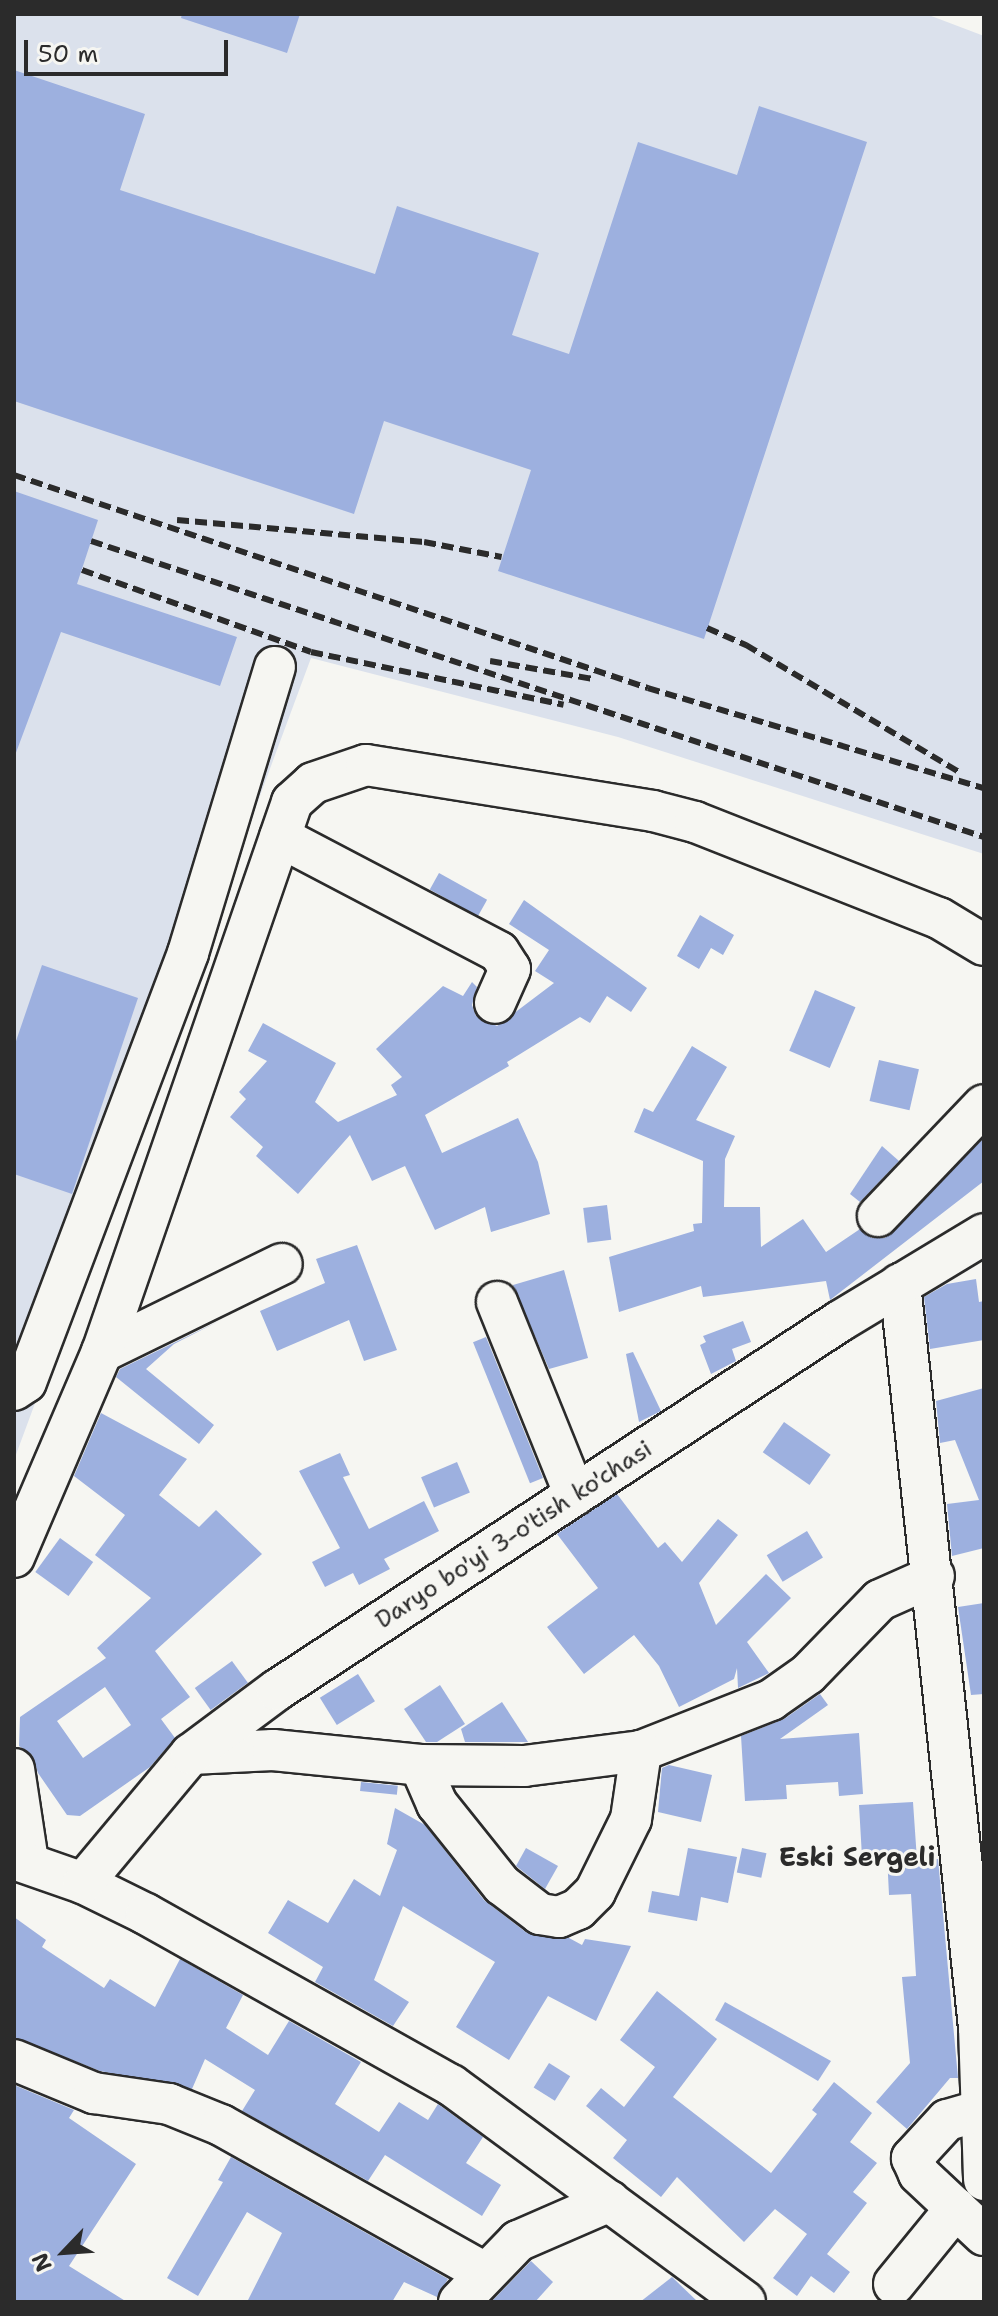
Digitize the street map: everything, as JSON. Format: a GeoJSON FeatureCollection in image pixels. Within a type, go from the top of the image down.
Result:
{"type":"FeatureCollection","features":[{"type":"Feature","properties":{"kind":"street"},"geometry":{"type":"LineString","coordinates":[[14,1390],[26,1382],[188,953],[275,667]]}},
{"type":"Feature","properties":{"kind":"street"},"geometry":{"type":"LineString","coordinates":[[14,1557],[102,1352],[292,802],[340,770],[366,765],[444,775],[695,822],[939,918],[984,945]]}},
{"type":"Feature","properties":{"kind":"street"},"geometry":{"type":"LineString","coordinates":[[280,837],[499,952],[510,969],[495,1003]]}},
{"type":"Feature","properties":{"kind":"street"},"geometry":{"type":"LineString","coordinates":[[878,1216],[984,1105]]}},
{"type":"Feature","properties":{"kind":"street","name":"Daryo bo'yi 3-o'tish ko'chasi"},"geometry":{"type":"LineString","coordinates":[[83,1883],[191,1754],[277,1690],[900,1284],[984,1234]]}},
{"type":"Feature","properties":{"kind":"street"},"geometry":{"type":"LineString","coordinates":[[102,1352],[282,1264]]}},
{"type":"Feature","properties":{"kind":"street"},"geometry":{"type":"LineString","coordinates":[[900,1284],[982,2027],[984,2180]]}},
{"type":"Feature","properties":{"kind":"street"},"geometry":{"type":"LineString","coordinates":[[497,1302],[575,1495]]}},
{"type":"Feature","properties":{"kind":"street"},"geometry":{"type":"LineString","coordinates":[[191,1754],[273,1750],[420,1765],[537,1765],[641,1751],[771,1700],[808,1674],[880,1600],[934,1576]]}},
{"type":"Feature","properties":{"kind":"street"},"geometry":{"type":"LineString","coordinates":[[420,1765],[437,1804],[502,1885],[540,1914],[559,1917],[587,1901],[607,1868],[631,1819],[641,1751]]}},
{"type":"Feature","properties":{"kind":"street"},"geometry":{"type":"LineString","coordinates":[[14,1769],[21,1860],[83,1883],[451,2085],[745,2302]]}},
{"type":"Feature","properties":{"kind":"street"},"geometry":{"type":"LineString","coordinates":[[14,2060],[94,2093],[169,2104],[221,2125],[472,2288],[518,2241],[610,2201]]}},
{"type":"Feature","properties":{"kind":"street"},"geometry":{"type":"LineString","coordinates":[[982,2110],[947,2120],[912,2158],[919,2174],[984,2235]]}},
{"type":"Feature","properties":{"kind":"street"},"geometry":{"type":"LineString","coordinates":[[894,2284],[956,2208]]}},
{"type":"Feature","properties":{"kind":"shaded area"},"geometry":{"type":"Polygon","coordinates":[[[14,14],[926,14],[984,36],[984,854],[618,737],[311,658],[14,1460],[14,14]]]}},
{"type":"Feature","properties":{"kind":"building"},"geometry":{"type":"Polygon","coordinates":[[[182,14],[300,14],[287,53],[181,18],[182,14]]]}},
{"type":"Feature","properties":{"kind":"building"},"geometry":{"type":"Polygon","coordinates":[[[14,70],[145,114],[120,190],[375,274],[397,206],[539,253],[512,335],[569,354],[638,142],[737,175],[759,106],[867,142],[704,639],[498,571],[531,470],[384,421],[354,514],[14,401],[14,70]]]}},
{"type":"Feature","properties":{"kind":"building"},"geometry":{"type":"Polygon","coordinates":[[[14,491],[98,520],[77,584],[237,637],[220,686],[61,632],[14,758],[14,491]]]}},
{"type":"Feature","properties":{"kind":"building"},"geometry":{"type":"Polygon","coordinates":[[[439,873],[487,900],[478,916],[430,890],[439,873]]]}},
{"type":"Feature","properties":{"kind":"building"},"geometry":{"type":"Polygon","coordinates":[[[524,900],[647,988],[631,1012],[607,996],[590,1023],[580,1017],[507,1062],[509,1066],[425,1115],[442,1153],[518,1118],[538,1162],[550,1214],[491,1232],[485,1207],[435,1230],[405,1166],[372,1181],[350,1135],[298,1194],[256,1156],[263,1147],[230,1117],[246,1099],[239,1092],[267,1061],[248,1051],[263,1023],[336,1063],[315,1102],[338,1122],[397,1095],[391,1085],[402,1077],[376,1049],[443,986],[463,996],[472,982],[477,987],[472,1005],[476,1016],[497,1026],[554,983],[535,971],[549,950],[509,924],[524,900]]]}},
{"type":"Feature","properties":{"kind":"building"},"geometry":{"type":"Polygon","coordinates":[[[700,915],[734,935],[723,955],[711,948],[699,969],[677,956],[700,915]]]}},
{"type":"Feature","properties":{"kind":"building"},"geometry":{"type":"Polygon","coordinates":[[[42,965],[138,998],[72,1194],[14,1174],[14,1047],[42,965]]]}},
{"type":"Feature","properties":{"kind":"building"},"geometry":{"type":"Polygon","coordinates":[[[815,990],[856,1007],[830,1068],[789,1051],[815,990]]]}},
{"type":"Feature","properties":{"kind":"building"},"geometry":{"type":"Polygon","coordinates":[[[692,1046],[727,1067],[696,1120],[735,1136],[725,1159],[724,1207],[760,1207],[761,1247],[803,1219],[826,1252],[860,1229],[872,1238],[885,1238],[982,1140],[984,1181],[830,1300],[826,1281],[703,1297],[701,1286],[619,1312],[609,1257],[694,1231],[693,1224],[702,1223],[703,1161],[634,1132],[644,1108],[653,1112],[692,1046]]]}},
{"type":"Feature","properties":{"kind":"building"},"geometry":{"type":"Polygon","coordinates":[[[879,1060],[919,1069],[910,1110],[870,1101],[879,1060]]]}},
{"type":"Feature","properties":{"kind":"building"},"geometry":{"type":"Polygon","coordinates":[[[882,1146],[899,1161],[860,1202],[850,1194],[882,1146]]]}},
{"type":"Feature","properties":{"kind":"building"},"geometry":{"type":"Polygon","coordinates":[[[607,1205],[611,1240],[587,1243],[583,1208],[607,1205]]]}},
{"type":"Feature","properties":{"kind":"building"},"geometry":{"type":"Polygon","coordinates":[[[357,1245],[397,1350],[364,1361],[349,1320],[277,1351],[260,1311],[325,1283],[316,1259],[357,1245]]]}},
{"type":"Feature","properties":{"kind":"building"},"geometry":{"type":"Polygon","coordinates":[[[564,1270],[588,1358],[549,1369],[513,1285],[564,1270]]]}},
{"type":"Feature","properties":{"kind":"building"},"geometry":{"type":"Polygon","coordinates":[[[976,1279],[979,1302],[984,1301],[984,1340],[930,1349],[924,1297],[947,1284],[976,1279]]]}},
{"type":"Feature","properties":{"kind":"building"},"geometry":{"type":"Polygon","coordinates":[[[219,1321],[174,1344],[146,1369],[214,1425],[199,1444],[116,1377],[120,1369],[219,1321]]]}},
{"type":"Feature","properties":{"kind":"building"},"geometry":{"type":"Polygon","coordinates":[[[743,1321],[751,1342],[732,1349],[736,1361],[711,1374],[700,1345],[706,1342],[703,1336],[743,1321]]]}},
{"type":"Feature","properties":{"kind":"building"},"geometry":{"type":"Polygon","coordinates":[[[486,1337],[543,1478],[530,1483],[473,1342],[486,1337]]]}},
{"type":"Feature","properties":{"kind":"building"},"geometry":{"type":"Polygon","coordinates":[[[633,1352],[661,1411],[639,1422],[626,1354],[633,1352]]]}},
{"type":"Feature","properties":{"kind":"building"},"geometry":{"type":"Polygon","coordinates":[[[984,1388],[984,1548],[952,1556],[947,1504],[979,1500],[955,1440],[940,1443],[936,1401],[984,1388]]]}},
{"type":"Feature","properties":{"kind":"building"},"geometry":{"type":"Polygon","coordinates":[[[101,1413],[187,1459],[159,1495],[199,1527],[216,1510],[262,1554],[155,1651],[190,1697],[161,1719],[175,1738],[150,1767],[80,1816],[67,1815],[38,1773],[32,1755],[19,1746],[20,1717],[106,1658],[97,1648],[151,1598],[95,1555],[125,1515],[74,1476],[101,1413]],[[105,1687],[57,1721],[83,1758],[131,1725],[105,1687]]]}},
{"type":"Feature","properties":{"kind":"building"},"geometry":{"type":"Polygon","coordinates":[[[784,1422],[831,1455],[809,1485],[763,1452],[784,1422]]]}},
{"type":"Feature","properties":{"kind":"building"},"geometry":{"type":"Polygon","coordinates":[[[340,1453],[350,1475],[343,1477],[369,1529],[424,1501],[439,1531],[384,1559],[390,1569],[359,1585],[353,1573],[325,1587],[312,1562],[340,1548],[299,1471],[340,1453]]]}},
{"type":"Feature","properties":{"kind":"building"},"geometry":{"type":"Polygon","coordinates":[[[457,1462],[470,1492],[434,1508],[421,1477],[457,1462]]]}},
{"type":"Feature","properties":{"kind":"building"},"geometry":{"type":"Polygon","coordinates":[[[617,1494],[658,1548],[665,1542],[682,1562],[718,1519],[738,1535],[699,1583],[716,1625],[766,1574],[791,1598],[747,1642],[769,1673],[738,1688],[737,1668],[734,1679],[679,1707],[659,1666],[634,1635],[584,1674],[547,1627],[598,1588],[557,1534],[617,1494]]]}},
{"type":"Feature","properties":{"kind":"building"},"geometry":{"type":"Polygon","coordinates":[[[807,1531],[823,1558],[783,1582],[767,1555],[807,1531]]]}},
{"type":"Feature","properties":{"kind":"building"},"geometry":{"type":"Polygon","coordinates":[[[60,1538],[93,1562],[68,1596],[35,1572],[60,1538]]]}},
{"type":"Feature","properties":{"kind":"building"},"geometry":{"type":"Polygon","coordinates":[[[984,1603],[984,1694],[971,1695],[958,1607],[984,1603]]]}},
{"type":"Feature","properties":{"kind":"building"},"geometry":{"type":"Polygon","coordinates":[[[232,1661],[248,1683],[211,1710],[195,1688],[232,1661]]]}},
{"type":"Feature","properties":{"kind":"building"},"geometry":{"type":"Polygon","coordinates":[[[358,1674],[375,1701],[337,1725],[320,1698],[358,1674]]]}},
{"type":"Feature","properties":{"kind":"building"},"geometry":{"type":"Polygon","coordinates":[[[440,1685],[465,1724],[437,1742],[426,1742],[404,1709],[440,1685]]]}},
{"type":"Feature","properties":{"kind":"building"},"geometry":{"type":"Polygon","coordinates":[[[820,1694],[828,1705],[780,1739],[859,1733],[863,1794],[839,1796],[838,1782],[786,1785],[787,1799],[745,1801],[741,1736],[784,1719],[820,1694]]]}},
{"type":"Feature","properties":{"kind":"building"},"geometry":{"type":"Polygon","coordinates":[[[502,1702],[528,1742],[465,1742],[461,1729],[502,1702]]]}},
{"type":"Feature","properties":{"kind":"building"},"geometry":{"type":"Polygon","coordinates":[[[669,1765],[712,1775],[701,1822],[658,1812],[662,1768],[669,1765]]]}},
{"type":"Feature","properties":{"kind":"building"},"geometry":{"type":"Polygon","coordinates":[[[361,1782],[398,1786],[397,1795],[360,1791],[361,1782]]]}},
{"type":"Feature","properties":{"kind":"building"},"geometry":{"type":"Polygon","coordinates":[[[913,1802],[917,1860],[938,1859],[958,2078],[950,2078],[907,2129],[876,2102],[910,2063],[902,1977],[916,1976],[911,1894],[889,1895],[887,1855],[862,1857],[859,1805],[913,1802]]]}},
{"type":"Feature","properties":{"kind":"building"},"geometry":{"type":"Polygon","coordinates":[[[395,1808],[425,1825],[484,1900],[527,1933],[569,1938],[582,1945],[585,1939],[631,1946],[596,2021],[548,1996],[509,2060],[456,2027],[495,1962],[403,1906],[374,1980],[409,2002],[393,2026],[315,1982],[323,1967],[268,1933],[288,1900],[328,1923],[354,1879],[380,1896],[397,1850],[387,1844],[395,1808]]]}},
{"type":"Feature","properties":{"kind":"building"},"geometry":{"type":"Polygon","coordinates":[[[526,1848],[558,1866],[545,1889],[516,1866],[526,1848]]]}},
{"type":"Feature","properties":{"kind":"building"},"geometry":{"type":"Polygon","coordinates":[[[688,1848],[737,1857],[728,1903],[701,1897],[697,1921],[648,1912],[652,1891],[679,1896],[688,1848]]]}},
{"type":"Feature","properties":{"kind":"building"},"geometry":{"type":"Polygon","coordinates":[[[742,1848],[766,1853],[761,1878],[737,1872],[742,1848]]]}},
{"type":"Feature","properties":{"kind":"building"},"geometry":{"type":"Polygon","coordinates":[[[14,1917],[46,1940],[42,1947],[104,1988],[110,1979],[155,2007],[180,1959],[243,1995],[226,2028],[268,2055],[289,2021],[361,2062],[335,2104],[379,2132],[399,2102],[428,2120],[438,2104],[483,2137],[466,2163],[501,2185],[482,2216],[385,2155],[368,2181],[242,2111],[255,2090],[205,2059],[192,2089],[100,2071],[14,2037],[14,1917]]]}},
{"type":"Feature","properties":{"kind":"building"},"geometry":{"type":"Polygon","coordinates":[[[657,1991],[717,2039],[673,2097],[771,2173],[817,2114],[812,2110],[834,2082],[872,2113],[850,2142],[877,2163],[853,2192],[867,2203],[827,2254],[850,2272],[834,2293],[811,2276],[797,2296],[773,2278],[807,2234],[775,2209],[744,2242],[677,2177],[661,2197],[613,2158],[627,2140],[586,2106],[601,2088],[624,2107],[655,2067],[620,2040],[657,1991]]]}},
{"type":"Feature","properties":{"kind":"building"},"geometry":{"type":"Polygon","coordinates":[[[725,2002],[831,2061],[818,2081],[715,2020],[725,2002]]]}},
{"type":"Feature","properties":{"kind":"building"},"geometry":{"type":"Polygon","coordinates":[[[549,2063],[570,2076],[555,2101],[534,2088],[549,2063]]]}},
{"type":"Feature","properties":{"kind":"building"},"geometry":{"type":"Polygon","coordinates":[[[14,2085],[74,2110],[69,2118],[136,2164],[69,2266],[127,2302],[14,2302],[14,2085]]]}},
{"type":"Feature","properties":{"kind":"building"},"geometry":{"type":"Polygon","coordinates":[[[231,2157],[448,2279],[437,2297],[404,2282],[392,2302],[247,2302],[282,2233],[247,2212],[198,2296],[167,2278],[223,2182],[218,2180],[231,2157]]]}},
{"type":"Feature","properties":{"kind":"building"},"geometry":{"type":"Polygon","coordinates":[[[531,2261],[553,2282],[535,2302],[491,2302],[531,2261]]]}},
{"type":"Feature","properties":{"kind":"building"},"geometry":{"type":"Polygon","coordinates":[[[672,2277],[698,2302],[640,2302],[672,2277]]]}},
{"type":"Feature","properties":{"kind":"railway"},"geometry":{"type":"LineString","coordinates":[[14,475],[648,688],[984,788]]}},
{"type":"Feature","properties":{"kind":"railway"},"geometry":{"type":"LineString","coordinates":[[177,520],[424,542],[502,557]]}},
{"type":"Feature","properties":{"kind":"railway"},"geometry":{"type":"LineString","coordinates":[[91,541],[984,837]]}},
{"type":"Feature","properties":{"kind":"railway"},"geometry":{"type":"LineString","coordinates":[[82,570],[311,652],[564,705]]}},
{"type":"Feature","properties":{"kind":"railway"},"geometry":{"type":"LineString","coordinates":[[707,628],[746,645],[959,772]]}},
{"type":"Feature","properties":{"kind":"railway"},"geometry":{"type":"LineString","coordinates":[[490,661],[593,679]]}},
{"type":"Feature","properties":{"kind":"district","name":"Eski Sergeli"},"geometry":{"type":"Point","coordinates":[857,1857]}}]}
